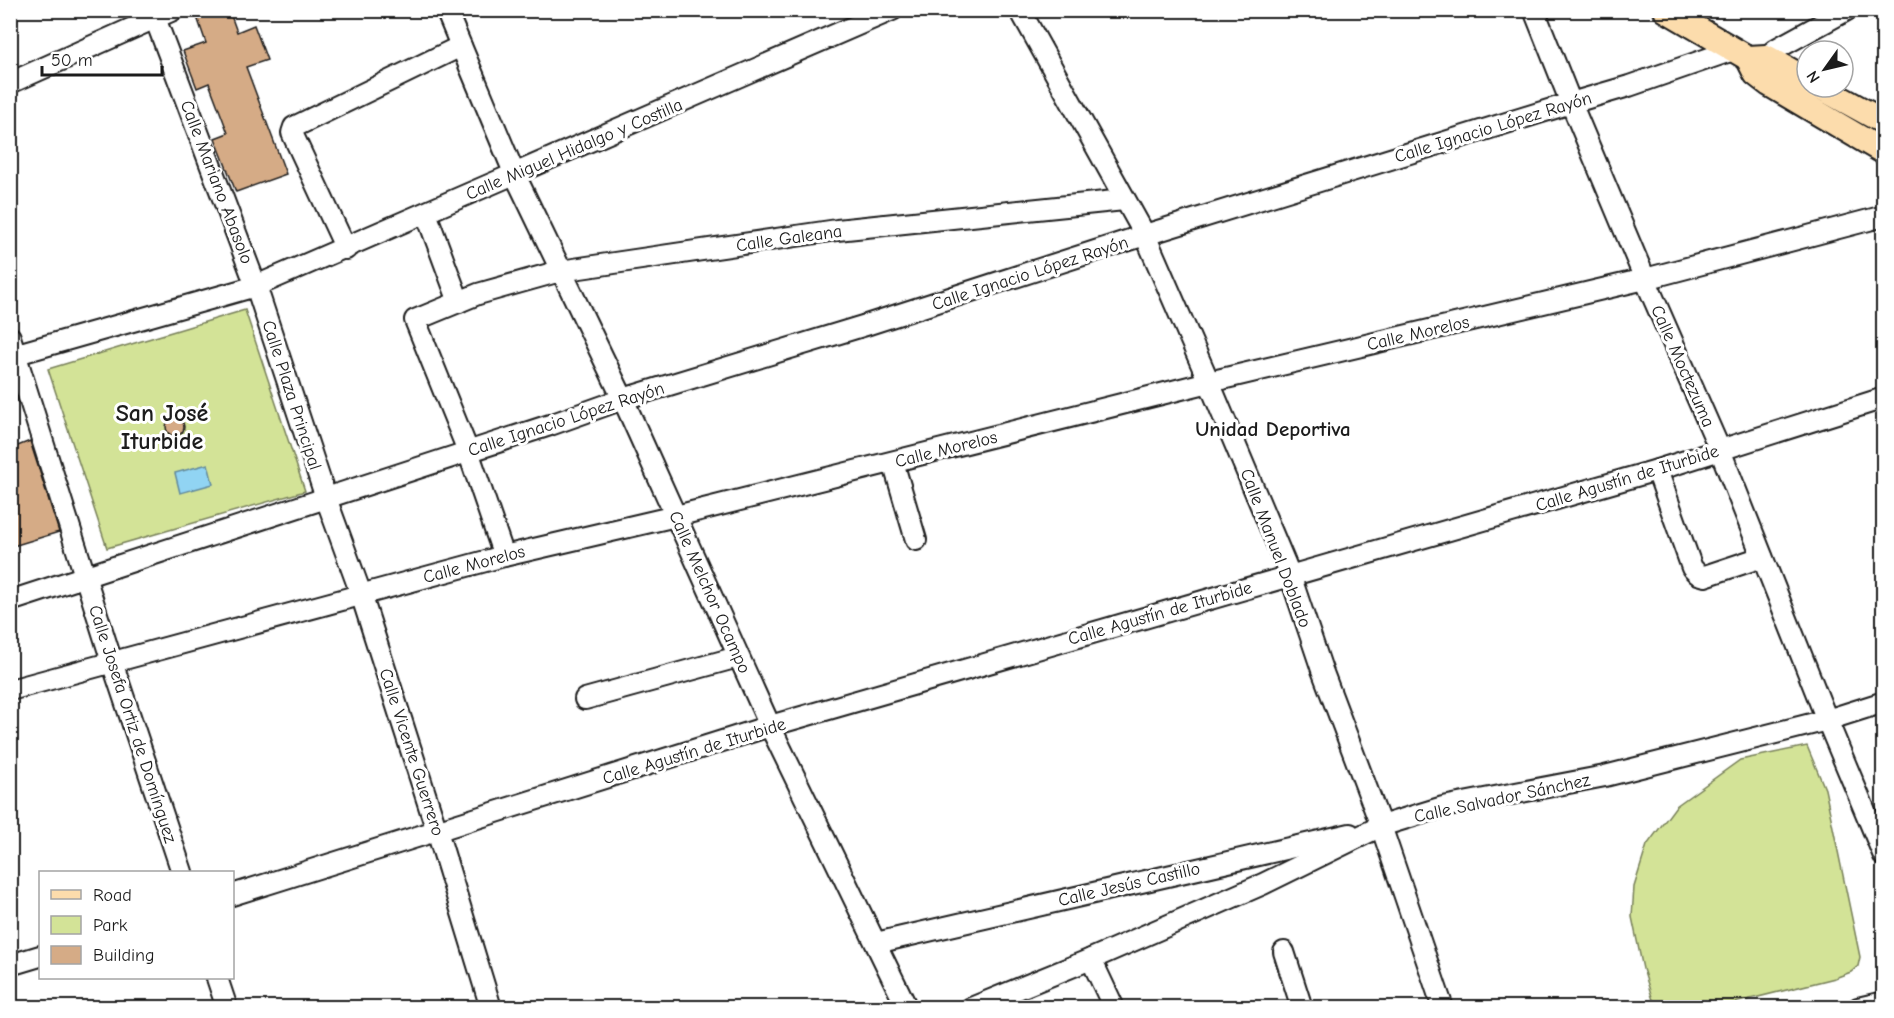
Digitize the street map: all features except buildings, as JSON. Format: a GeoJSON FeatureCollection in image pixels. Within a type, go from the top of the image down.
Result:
{"type":"FeatureCollection","features":[{"type":"Feature","properties":{"kind":"main road"},"geometry":{"type":"LineString","coordinates":[[1666,10],[1751,60],[1795,76]]}},
{"type":"Feature","properties":{"kind":"main road"},"geometry":{"type":"LineString","coordinates":[[1751,60],[1769,84],[1884,152]]}},
{"type":"Feature","properties":{"kind":"main road"},"geometry":{"type":"LineString","coordinates":[[1842,99],[1884,122]]}},
{"type":"Feature","properties":{"kind":"street"},"geometry":{"type":"LineString","coordinates":[[10,83],[154,14],[173,10]]}},
{"type":"Feature","properties":{"kind":"street","name":"Calle Melchor Ocampo"},"geometry":{"type":"LineString","coordinates":[[446,10],[515,175],[623,399],[770,726],[907,1008]]}},
{"type":"Feature","properties":{"kind":"street","name":"Calle Miguel Hidalgo y Costilla"},"geometry":{"type":"LineString","coordinates":[[256,286],[346,249],[892,10]]}},
{"type":"Feature","properties":{"kind":"street","name":"Calle Manuel Doblado"},"geometry":{"type":"LineString","coordinates":[[1020,10],[1145,235],[1209,382],[1290,575],[1322,670],[1381,826],[1443,1008]]}},
{"type":"Feature","properties":{"kind":"street","name":"Calle Moctezuma"},"geometry":{"type":"LineString","coordinates":[[1534,10],[1645,279],[1720,450],[1827,720],[1884,856]]}},
{"type":"Feature","properties":{"kind":"street","name":"Calle Ignacio López Rayón"},"geometry":{"type":"LineString","coordinates":[[326,498],[623,399],[866,326],[1145,235],[1571,103],[1629,87],[1751,60],[1847,10]]}},
{"type":"Feature","properties":{"kind":"street","name":"Calle Mariano Abasolo"},"geometry":{"type":"LineString","coordinates":[[154,14],[256,286]]}},
{"type":"Feature","properties":{"kind":"street"},"geometry":{"type":"LineString","coordinates":[[346,249],[292,133],[294,127],[461,46]]}},
{"type":"Feature","properties":{"kind":"street","name":"Calle Galeana"},"geometry":{"type":"LineString","coordinates":[[468,452],[415,320],[478,294],[561,271],[837,230],[1124,200]]}},
{"type":"Feature","properties":{"kind":"street"},"geometry":{"type":"LineString","coordinates":[[426,213],[459,302]]}},
{"type":"Feature","properties":{"kind":"street","name":"Calle Morelos"},"geometry":{"type":"LineString","coordinates":[[10,690],[504,555],[676,516],[1209,382],[1645,279],[1884,216]]}},
{"type":"Feature","properties":{"kind":"street"},"geometry":{"type":"LineString","coordinates":[[13,349],[256,286]]}},
{"type":"Feature","properties":{"kind":"street","name":"Calle Plaza Principal"},"geometry":{"type":"LineString","coordinates":[[256,286],[326,498]]}},
{"type":"Feature","properties":{"kind":"street","name":"Calle Josefa Ortiz de Domínguez"},"geometry":{"type":"LineString","coordinates":[[13,349],[84,576],[181,871]]}},
{"type":"Feature","properties":{"kind":"street","name":"Calle Agustín de Iturbide"},"geometry":{"type":"LineString","coordinates":[[234,894],[770,726],[1657,470],[1884,398]]}},
{"type":"Feature","properties":{"kind":"street"},"geometry":{"type":"LineString","coordinates":[[468,452],[504,555]]}},
{"type":"Feature","properties":{"kind":"street"},"geometry":{"type":"LineString","coordinates":[[893,462],[916,540]]}},
{"type":"Feature","properties":{"kind":"street"},"geometry":{"type":"LineString","coordinates":[[1657,470],[1692,568],[1698,574],[1705,576],[1762,557]]}},
{"type":"Feature","properties":{"kind":"street"},"geometry":{"type":"LineString","coordinates":[[10,601],[326,498]]}},
{"type":"Feature","properties":{"kind":"street","name":"Calle Vicente Guerrero"},"geometry":{"type":"LineString","coordinates":[[326,498],[361,594],[491,1008]]}},
{"type":"Feature","properties":{"kind":"street"},"geometry":{"type":"LineString","coordinates":[[585,699],[738,657]]}},
{"type":"Feature","properties":{"kind":"street","name":"Calle Salvador Sánchez"},"geometry":{"type":"LineString","coordinates":[[971,1008],[1263,885],[1381,826],[1443,807],[1605,776],[1827,720],[1884,702]]}},
{"type":"Feature","properties":{"kind":"street","name":"Calle Jesús Castillo"},"geometry":{"type":"LineString","coordinates":[[876,942],[1381,826]]}},
{"type":"Feature","properties":{"kind":"street"},"geometry":{"type":"LineString","coordinates":[[1284,952],[1302,1008]]}},
{"type":"Feature","properties":{"kind":"street"},"geometry":{"type":"LineString","coordinates":[[10,965],[39,956]]}},
{"type":"Feature","properties":{"kind":"street"},"geometry":{"type":"LineString","coordinates":[[1091,959],[1114,1008]]}},
{"type":"Feature","properties":{"kind":"street"},"geometry":{"type":"LineString","coordinates":[[217,979],[227,1008]]}},
{"type":"Feature","properties":{"kind":"street"},"geometry":{"type":"LineString","coordinates":[[1858,1008],[1884,1002]]}},
{"type":"Feature","properties":{"kind":"green space"},"geometry":{"type":"Polygon","coordinates":[[[245,310],[305,491],[107,548],[48,369],[245,310]]]}},
{"type":"Feature","properties":{"kind":"green space"},"geometry":{"type":"Polygon","coordinates":[[[1807,746],[1825,789],[1860,957],[1858,966],[1851,972],[1835,978],[1718,1007],[1671,1007],[1653,1000],[1643,969],[1632,917],[1634,887],[1647,845],[1676,806],[1740,760],[1807,746]]]}},
{"type":"Feature","properties":{"kind":"water"},"geometry":{"type":"Polygon","coordinates":[[[208,464],[213,484],[180,493],[175,473],[208,464]]]}},
{"type":"Feature","properties":{"kind":"district","name":"San José Iturbide"},"geometry":{"type":"Point","coordinates":[162,427]}},
{"type":"Feature","properties":{"kind":"district","name":"Unidad Deportiva"},"geometry":{"type":"Point","coordinates":[1273,429]}}]}
